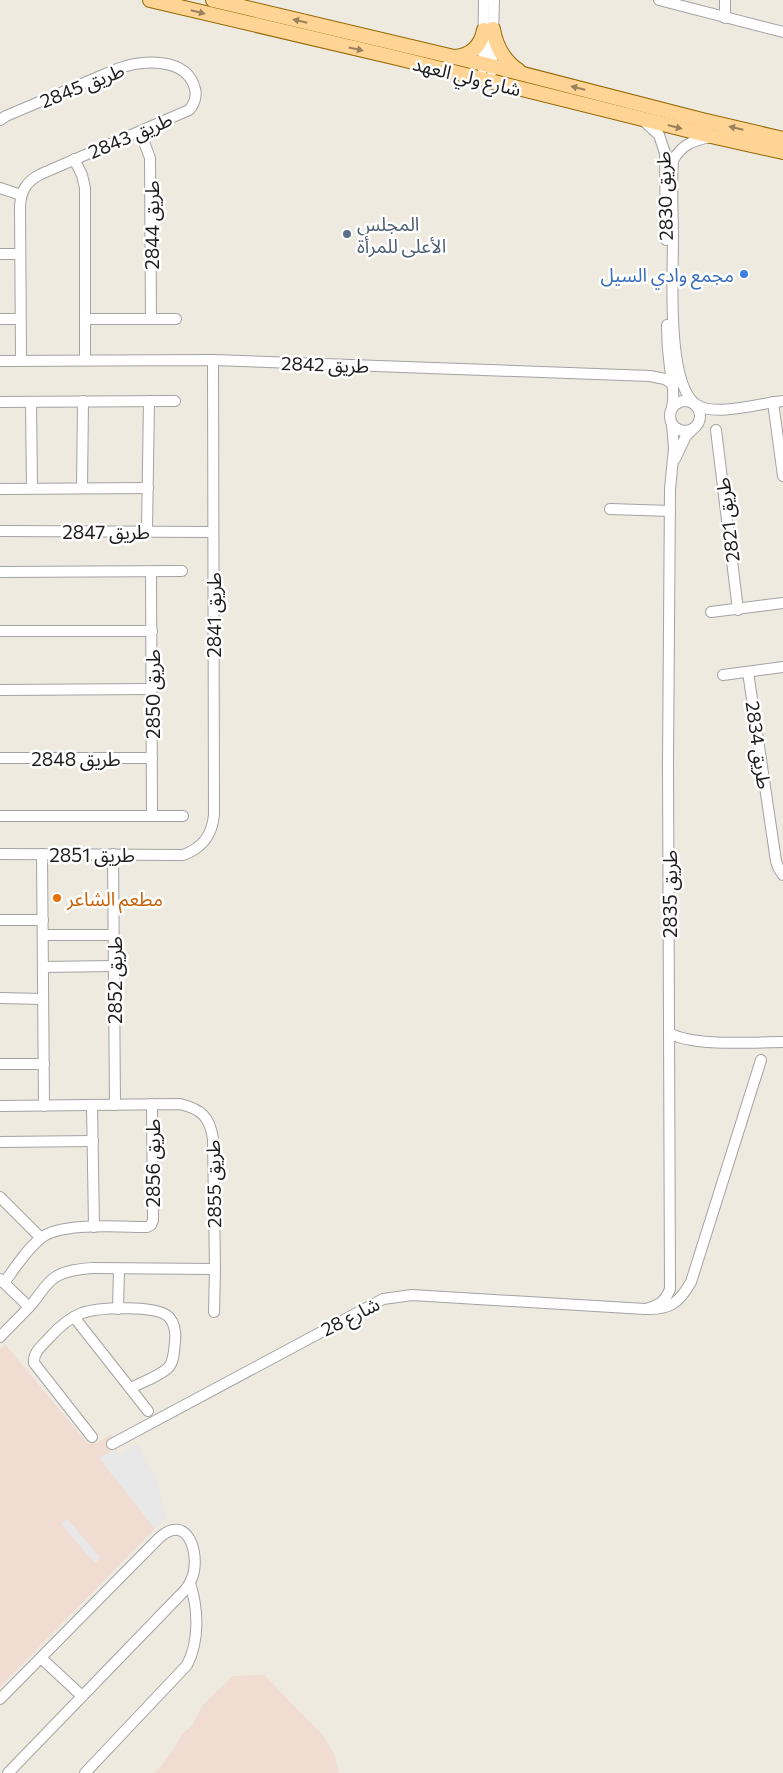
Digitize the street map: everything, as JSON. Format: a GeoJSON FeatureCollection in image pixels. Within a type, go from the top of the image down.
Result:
{"type":"FeatureCollection","features":[{"type":"Feature","properties":{"kind":"main road","name":"شارع ولي العهد"},"geometry":{"type":"LineString","coordinates":[[150,0],[783,152]]}},
{"type":"Feature","properties":{"kind":"main road","name":"شارع ولي العهد"},"geometry":{"type":"LineString","coordinates":[[213,0],[522,73],[783,139]]}},
{"type":"Feature","properties":{"kind":"main road"},"geometry":{"type":"LineString","coordinates":[[453,57],[464,55],[474,50],[489,30],[509,64],[522,73]]}},
{"type":"Feature","properties":{"kind":"street"},"geometry":{"type":"LineString","coordinates":[[484,0],[489,30]]}},
{"type":"Feature","properties":{"kind":"street"},"geometry":{"type":"LineString","coordinates":[[487,81],[489,30],[494,0]]}},
{"type":"Feature","properties":{"kind":"street"},"geometry":{"type":"LineString","coordinates":[[659,0],[783,32]]}},
{"type":"Feature","properties":{"kind":"street"},"geometry":{"type":"LineString","coordinates":[[725,0],[725,18]]}},
{"type":"Feature","properties":{"kind":"street","name":"طريق 2845"},"geometry":{"type":"LineString","coordinates":[[0,120],[130,64],[143,62],[167,65]]}},
{"type":"Feature","properties":{"kind":"street","name":"طريق 2843"},"geometry":{"type":"LineString","coordinates":[[21,195],[24,187],[32,178],[189,110],[194,103],[195,89],[189,76],[184,70],[167,65]]}},
{"type":"Feature","properties":{"kind":"street","name":"طريق 2830"},"geometry":{"type":"LineString","coordinates":[[636,116],[656,130],[665,153],[667,340],[674,369],[685,391],[695,404]]}},
{"type":"Feature","properties":{"kind":"street","name":"طريق 2844"},"geometry":{"type":"LineString","coordinates":[[138,133],[144,142],[150,158],[151,319]]}},
{"type":"Feature","properties":{"kind":"street","name":"طريق 2830"},"geometry":{"type":"LineString","coordinates":[[672,425],[669,416],[672,408],[674,386],[673,160],[680,150],[689,144],[712,136]]}},
{"type":"Feature","properties":{"kind":"street"},"geometry":{"type":"LineString","coordinates":[[74,159],[82,175],[85,188],[85,360]]}},
{"type":"Feature","properties":{"kind":"street"},"geometry":{"type":"LineString","coordinates":[[0,188],[21,195],[21,360]]}},
{"type":"Feature","properties":{"kind":"street"},"geometry":{"type":"LineString","coordinates":[[0,254],[20,254]]}},
{"type":"Feature","properties":{"kind":"street"},"geometry":{"type":"LineString","coordinates":[[0,319],[20,319]]}},
{"type":"Feature","properties":{"kind":"street"},"geometry":{"type":"LineString","coordinates":[[86,320],[176,319]]}},
{"type":"Feature","properties":{"kind":"street","name":"طريق 2842"},"geometry":{"type":"LineString","coordinates":[[0,360],[213,360],[650,376],[665,379],[674,386]]}},
{"type":"Feature","properties":{"kind":"street","name":"طريق 2841"},"geometry":{"type":"LineString","coordinates":[[183,855],[193,851],[202,844],[209,836],[213,826],[213,360]]}},
{"type":"Feature","properties":{"kind":"street","name":"طريق 2842"},"geometry":{"type":"LineString","coordinates":[[650,376],[674,369]]}},
{"type":"Feature","properties":{"kind":"street"},"geometry":{"type":"LineString","coordinates":[[672,408],[682,400],[691,401],[703,408],[729,409],[778,401],[783,476]]}},
{"type":"Feature","properties":{"kind":"street"},"geometry":{"type":"LineString","coordinates":[[82,488],[83,401]]}},
{"type":"Feature","properties":{"kind":"street"},"geometry":{"type":"LineString","coordinates":[[147,531],[149,401]]}},
{"type":"Feature","properties":{"kind":"street"},"geometry":{"type":"LineString","coordinates":[[0,402],[175,401]]}},
{"type":"Feature","properties":{"kind":"street"},"geometry":{"type":"LineString","coordinates":[[31,402],[32,488]]}},
{"type":"Feature","properties":{"kind":"street"},"geometry":{"type":"LineString","coordinates":[[695,404],[700,415],[697,425]]}},
{"type":"Feature","properties":{"kind":"street"},"geometry":{"type":"LineString","coordinates":[[672,425],[683,431],[692,430],[697,425],[729,409]]}},
{"type":"Feature","properties":{"kind":"street","name":"طريق 2835"},"geometry":{"type":"LineString","coordinates":[[645,1309],[662,1303],[667,1298],[670,1289],[668,763],[670,511],[674,448],[672,425]]}},
{"type":"Feature","properties":{"kind":"street","name":"طريق 2835"},"geometry":{"type":"LineString","coordinates":[[672,465],[686,436],[697,425]]}},
{"type":"Feature","properties":{"kind":"street","name":"طريق 2821"},"geometry":{"type":"LineString","coordinates":[[716,430],[738,610]]}},
{"type":"Feature","properties":{"kind":"street"},"geometry":{"type":"LineString","coordinates":[[0,488],[148,488]]}},
{"type":"Feature","properties":{"kind":"street"},"geometry":{"type":"LineString","coordinates":[[610,509],[670,511]]}},
{"type":"Feature","properties":{"kind":"street","name":"طريق 2847"},"geometry":{"type":"LineString","coordinates":[[0,531],[213,532]]}},
{"type":"Feature","properties":{"kind":"street"},"geometry":{"type":"LineString","coordinates":[[0,572],[182,571]]}},
{"type":"Feature","properties":{"kind":"street","name":"طريق 2850"},"geometry":{"type":"LineString","coordinates":[[151,572],[152,816]]}},
{"type":"Feature","properties":{"kind":"street"},"geometry":{"type":"LineString","coordinates":[[711,612],[783,603]]}},
{"type":"Feature","properties":{"kind":"street"},"geometry":{"type":"LineString","coordinates":[[0,631],[152,631]]}},
{"type":"Feature","properties":{"kind":"street"},"geometry":{"type":"LineString","coordinates":[[723,675],[783,667]]}},
{"type":"Feature","properties":{"kind":"street","name":"طريق 2834"},"geometry":{"type":"LineString","coordinates":[[748,672],[776,861],[783,875]]}},
{"type":"Feature","properties":{"kind":"street"},"geometry":{"type":"LineString","coordinates":[[0,690],[152,689]]}},
{"type":"Feature","properties":{"kind":"street","name":"طريق 2848"},"geometry":{"type":"LineString","coordinates":[[0,758],[152,758]]}},
{"type":"Feature","properties":{"kind":"street"},"geometry":{"type":"LineString","coordinates":[[0,816],[183,816]]}},
{"type":"Feature","properties":{"kind":"street","name":"طريق 2851"},"geometry":{"type":"LineString","coordinates":[[0,854],[183,855]]}},
{"type":"Feature","properties":{"kind":"street"},"geometry":{"type":"LineString","coordinates":[[42,854],[44,1106]]}},
{"type":"Feature","properties":{"kind":"street","name":"طريق 2852"},"geometry":{"type":"LineString","coordinates":[[113,854],[114,1105]]}},
{"type":"Feature","properties":{"kind":"street"},"geometry":{"type":"LineString","coordinates":[[0,920],[43,920]]}},
{"type":"Feature","properties":{"kind":"street"},"geometry":{"type":"LineString","coordinates":[[43,935],[113,935]]}},
{"type":"Feature","properties":{"kind":"street"},"geometry":{"type":"LineString","coordinates":[[43,967],[114,966]]}},
{"type":"Feature","properties":{"kind":"street"},"geometry":{"type":"LineString","coordinates":[[0,998],[43,999]]}},
{"type":"Feature","properties":{"kind":"street"},"geometry":{"type":"LineString","coordinates":[[669,1033],[682,1039],[697,1041],[783,1042]]}},
{"type":"Feature","properties":{"kind":"street"},"geometry":{"type":"LineString","coordinates":[[670,1052],[683,1045],[697,1041]]}},
{"type":"Feature","properties":{"kind":"street","name":"شارع 28"},"geometry":{"type":"LineString","coordinates":[[112,1444],[383,1299],[430,1296],[659,1310],[669,1307],[677,1301],[692,1282],[761,1060]]}},
{"type":"Feature","properties":{"kind":"street"},"geometry":{"type":"LineString","coordinates":[[0,1064],[44,1064]]}},
{"type":"Feature","properties":{"kind":"street","name":"طريق 2856"},"geometry":{"type":"LineString","coordinates":[[2,1281],[41,1238],[54,1232],[68,1228],[147,1227],[151,1225],[153,1214],[152,1104]]}},
{"type":"Feature","properties":{"kind":"street","name":"طريق 2855"},"geometry":{"type":"LineString","coordinates":[[0,1106],[180,1104],[199,1111],[212,1127],[214,1139],[214,1312]]}},
{"type":"Feature","properties":{"kind":"street"},"geometry":{"type":"LineString","coordinates":[[92,1105],[94,1227]]}},
{"type":"Feature","properties":{"kind":"street"},"geometry":{"type":"LineString","coordinates":[[0,1142],[93,1141]]}},
{"type":"Feature","properties":{"kind":"street"},"geometry":{"type":"LineString","coordinates":[[0,1197],[41,1238]]}},
{"type":"Feature","properties":{"kind":"street"},"geometry":{"type":"LineString","coordinates":[[0,1337],[57,1276],[79,1269],[215,1269]]}},
{"type":"Feature","properties":{"kind":"street"},"geometry":{"type":"LineString","coordinates":[[118,1309],[119,1269]]}},
{"type":"Feature","properties":{"kind":"street"},"geometry":{"type":"LineString","coordinates":[[2,1281],[29,1307]]}},
{"type":"Feature","properties":{"kind":"street"},"geometry":{"type":"LineString","coordinates":[[92,1437],[34,1363],[35,1353],[55,1331],[81,1313],[118,1309],[158,1311],[168,1316],[175,1328],[172,1362],[161,1372],[131,1388]]}},
{"type":"Feature","properties":{"kind":"street"},"geometry":{"type":"LineString","coordinates":[[74,1317],[148,1411]]}},
{"type":"Feature","properties":{"kind":"street"},"geometry":{"type":"LineString","coordinates":[[0,1699],[166,1532],[173,1530],[181,1531],[188,1535],[192,1541],[195,1563],[190,1583],[196,1609],[194,1643],[187,1664],[183,1671],[85,1773]]}},
{"type":"Feature","properties":{"kind":"street"},"geometry":{"type":"LineString","coordinates":[[8,1773],[190,1583]]}},
{"type":"Feature","properties":{"kind":"street"},"geometry":{"type":"LineString","coordinates":[[41,1658],[82,1696]]}},
{"type":"Feature","properties":{"kind":"shaded area"},"geometry":{"type":"Polygon","coordinates":[[[5,1344],[88,1444],[96,1443],[111,1435],[118,1448],[116,1449],[119,1455],[137,1444],[156,1480],[166,1517],[0,1687],[0,1349],[5,1344]]]}},
{"type":"Feature","properties":{"kind":"shaded area"},"geometry":{"type":"Polygon","coordinates":[[[137,1444],[156,1480],[166,1517],[155,1529],[99,1458],[115,1449],[119,1455],[137,1444]]]}},
{"type":"Feature","properties":{"kind":"shaded area"},"geometry":{"type":"Polygon","coordinates":[[[67,1519],[101,1558],[95,1563],[61,1524],[67,1519]]]}},
{"type":"Feature","properties":{"kind":"shaded area"},"geometry":{"type":"Polygon","coordinates":[[[264,1675],[323,1735],[335,1756],[339,1773],[155,1773],[172,1752],[183,1733],[192,1726],[202,1706],[233,1676],[264,1675]]]}},
{"type":"Feature","properties":{"kind":"place","name":"المجلس الأعلى للمرأة"},"geometry":{"type":"Point","coordinates":[347,234]}},
{"type":"Feature","properties":{"kind":"place","name":"مجمع وادي السيل"},"geometry":{"type":"Point","coordinates":[744,274]}},
{"type":"Feature","properties":{"kind":"place","name":"مطعم الشاعر"},"geometry":{"type":"Point","coordinates":[57,898]}}]}
